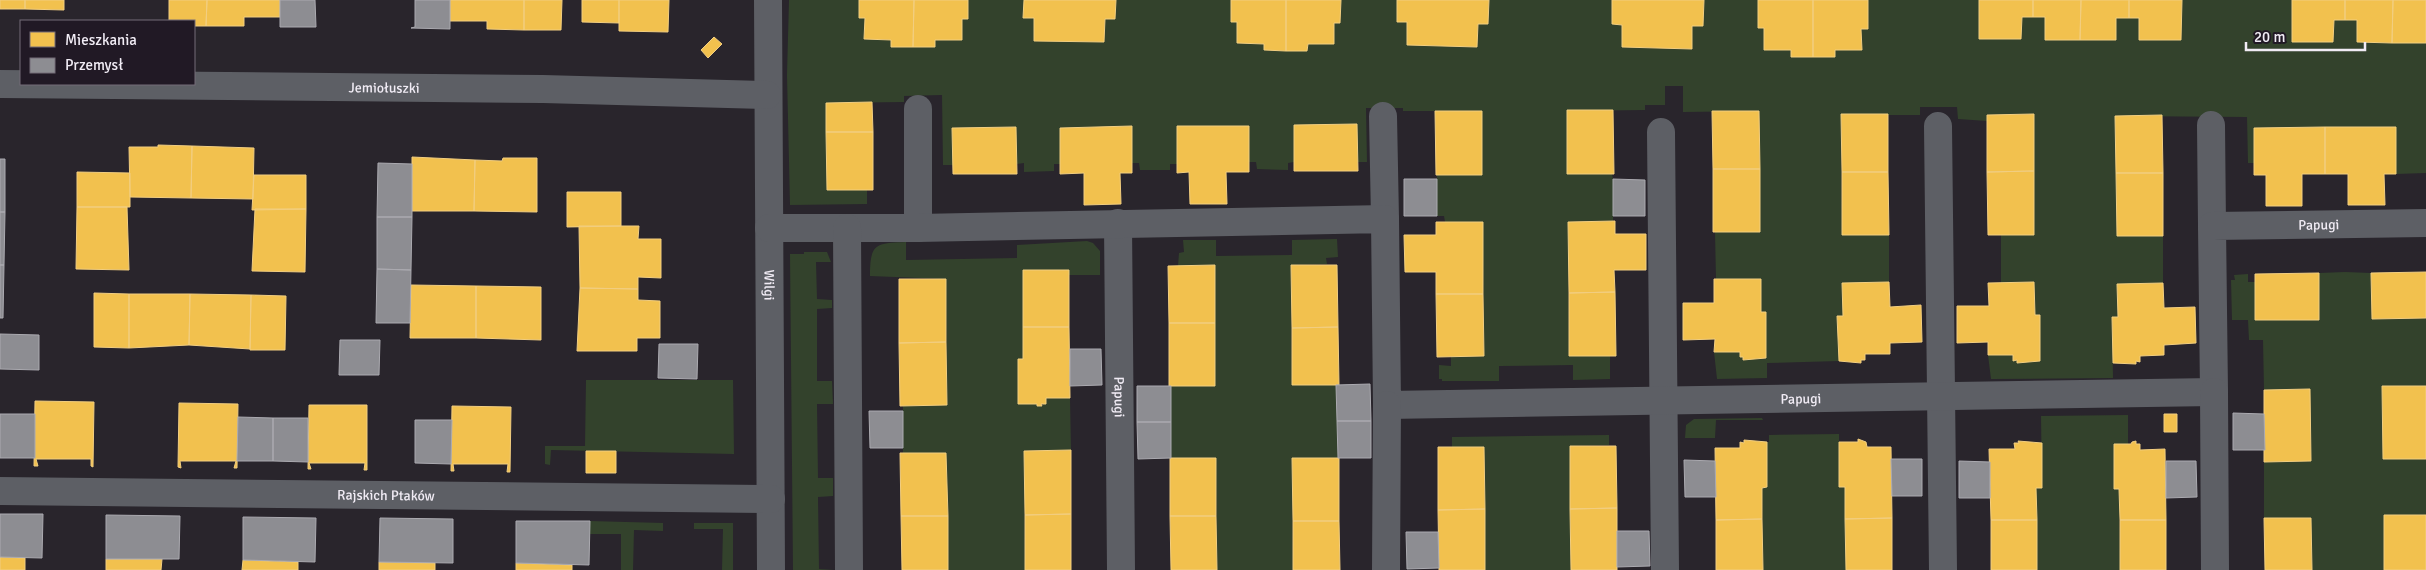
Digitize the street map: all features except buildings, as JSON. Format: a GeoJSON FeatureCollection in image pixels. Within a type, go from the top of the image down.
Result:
{"type":"FeatureCollection","features":[{"type":"Feature","properties":{"kind":"street","name":"Wilgi"},"geometry":{"type":"LineString","coordinates":[[768,0],[771,570]]}},
{"type":"Feature","properties":{"kind":"street","name":"Jemiołuszki"},"geometry":{"type":"LineString","coordinates":[[0,84],[20,84]]}},
{"type":"Feature","properties":{"kind":"street","name":"Jemiołuszki"},"geometry":{"type":"LineString","coordinates":[[107,85],[535,89],[767,95]]}},
{"type":"Feature","properties":{"kind":"street"},"geometry":{"type":"LineString","coordinates":[[918,108],[918,228]]}},
{"type":"Feature","properties":{"kind":"street"},"geometry":{"type":"LineString","coordinates":[[1383,116],[1387,405],[1386,570]]}},
{"type":"Feature","properties":{"kind":"street"},"geometry":{"type":"LineString","coordinates":[[2211,125],[2215,570]]}},
{"type":"Feature","properties":{"kind":"street"},"geometry":{"type":"LineString","coordinates":[[1938,126],[1943,570]]}},
{"type":"Feature","properties":{"kind":"street"},"geometry":{"type":"LineString","coordinates":[[1661,132],[1665,570]]}},
{"type":"Feature","properties":{"kind":"street"},"geometry":{"type":"LineString","coordinates":[[769,228],[918,228],[1118,223],[1385,220]]}},
{"type":"Feature","properties":{"kind":"street","name":"Papugi"},"geometry":{"type":"LineString","coordinates":[[1118,223],[1121,570]]}},
{"type":"Feature","properties":{"kind":"street","name":"Papugi"},"geometry":{"type":"LineString","coordinates":[[2212,226],[2426,223]]}},
{"type":"Feature","properties":{"kind":"street"},"geometry":{"type":"LineString","coordinates":[[848,228],[849,570]]}},
{"type":"Feature","properties":{"kind":"street","name":"Papugi"},"geometry":{"type":"LineString","coordinates":[[1387,405],[1663,400],[1940,398],[2214,392]]}},
{"type":"Feature","properties":{"kind":"street","name":"Rajskich Ptaków"},"geometry":{"type":"LineString","coordinates":[[0,490],[771,500]]}},
{"type":"Feature","properties":{"kind":"green space"},"geometry":{"type":"Polygon","coordinates":[[[789,0],[859,0],[859,18],[865,18],[864,39],[891,40],[891,47],[935,47],[935,40],[962,40],[962,19],[968,18],[968,0],[1024,0],[1024,18],[1034,18],[1034,41],[1104,42],[1105,19],[1115,19],[1116,0],[1231,0],[1231,21],[1237,22],[1237,43],[1264,44],[1264,50],[1307,51],[1308,44],[1334,44],[1334,23],[1340,22],[1341,0],[1397,0],[1397,22],[1407,22],[1408,45],[1477,47],[1478,24],[1488,24],[1489,0],[1612,0],[1612,24],[1622,25],[1622,47],[1692,49],[1692,26],[1703,26],[1704,0],[1758,0],[1764,28],[1791,50],[1791,57],[1835,57],[1835,50],[1862,50],[1861,29],[1868,29],[1868,0],[1980,0],[2021,39],[2022,17],[2045,17],[2045,40],[2116,40],[2116,18],[2139,18],[2139,40],[2181,40],[2182,0],[2292,0],[2292,42],[2333,42],[2334,20],[2357,20],[2357,42],[2426,43],[2426,173],[2396,174],[2396,127],[2254,128],[2254,163],[2248,163],[2247,117],[2115,116],[2117,236],[2163,236],[2163,283],[2117,285],[2118,317],[2112,318],[2113,378],[1991,379],[1988,355],[2013,355],[2013,361],[2017,360],[2017,363],[2040,361],[2040,316],[2035,315],[2034,282],[2001,283],[2001,235],[2034,234],[2034,114],[1987,115],[1987,121],[1958,119],[1957,107],[1920,107],[1920,115],[1841,115],[1842,235],[1889,235],[1889,282],[1843,316],[1837,317],[1839,361],[1767,363],[1767,378],[1717,379],[1714,352],[1740,352],[1740,357],[1743,357],[1744,360],[1766,358],[1766,313],[1761,312],[1761,279],[1716,279],[1715,232],[1760,232],[1759,111],[1683,112],[1683,86],[1665,86],[1665,105],[1645,105],[1645,110],[1567,111],[1567,174],[1612,174],[1613,179],[1613,221],[1568,222],[1569,356],[1610,356],[1610,379],[1573,380],[1573,365],[1499,366],[1499,381],[1442,381],[1442,379],[1439,379],[1439,365],[1451,366],[1451,357],[1484,356],[1483,260],[1445,222],[1444,216],[1437,216],[1437,175],[1482,175],[1482,111],[1403,111],[1403,108],[1366,108],[1367,162],[1358,162],[1357,125],[1294,125],[1294,162],[1288,163],[1288,170],[1257,169],[1256,162],[1249,162],[1249,126],[1177,126],[1177,164],[1170,164],[1170,170],[1140,170],[1139,163],[1132,163],[1132,126],[1060,128],[1061,164],[1054,164],[1054,171],[1024,172],[1024,163],[1017,164],[1016,127],[952,128],[953,165],[943,165],[942,95],[904,96],[904,102],[826,103],[827,189],[867,190],[867,204],[790,205],[787,75],[789,0]]]}},
{"type":"Feature","properties":{"kind":"green space"},"geometry":{"type":"Polygon","coordinates":[[[1337,239],[1338,257],[1326,258],[1327,264],[1291,265],[1292,385],[1336,385],[1338,458],[1292,458],[1293,570],[1217,570],[1216,458],[1171,458],[1171,386],[1215,385],[1215,294],[1178,266],[1179,253],[1184,252],[1183,240],[1216,240],[1216,256],[1292,255],[1292,240],[1337,239]]]}},
{"type":"Feature","properties":{"kind":"green space"},"geometry":{"type":"Polygon","coordinates":[[[1087,241],[1093,243],[1100,251],[1100,275],[1069,275],[1068,270],[1023,270],[1023,359],[1038,406],[1042,406],[1046,398],[1070,398],[1071,450],[1024,451],[1025,570],[948,570],[946,454],[903,453],[903,406],[947,405],[946,279],[870,276],[873,251],[876,247],[887,243],[906,242],[906,260],[1017,258],[1017,245],[1087,241]]]}},
{"type":"Feature","properties":{"kind":"green space"},"geometry":{"type":"Polygon","coordinates":[[[804,252],[827,252],[831,262],[816,262],[817,299],[832,300],[832,308],[817,309],[817,381],[832,381],[833,404],[817,404],[818,478],[833,478],[833,496],[818,497],[819,569],[834,570],[793,570],[790,254],[804,254],[804,252]]]}},
{"type":"Feature","properties":{"kind":"green space"},"geometry":{"type":"Polygon","coordinates":[[[2319,273],[2371,273],[2372,319],[2426,318],[2426,386],[2382,387],[2383,459],[2426,459],[2426,515],[2384,515],[2384,570],[2312,570],[2311,518],[2264,518],[2264,462],[2311,461],[2310,389],[2264,390],[2263,340],[2249,340],[2248,320],[2232,320],[2231,280],[2235,280],[2234,275],[2248,274],[2248,282],[2255,282],[2255,320],[2319,320],[2319,273]]]}},
{"type":"Feature","properties":{"kind":"green space"},"geometry":{"type":"Polygon","coordinates":[[[586,380],[733,380],[734,454],[551,450],[550,465],[545,464],[545,446],[585,446],[586,380]]]}},
{"type":"Feature","properties":{"kind":"green space"},"geometry":{"type":"Polygon","coordinates":[[[2128,415],[2128,444],[2114,444],[2114,488],[2119,489],[2120,570],[2037,570],[2036,488],[2042,488],[2041,416],[2128,415]]]}},
{"type":"Feature","properties":{"kind":"green space"},"geometry":{"type":"Polygon","coordinates":[[[1762,418],[1763,420],[1716,420],[1715,438],[1685,438],[1686,425],[1694,419],[1762,418]]]}},
{"type":"Feature","properties":{"kind":"green space"},"geometry":{"type":"Polygon","coordinates":[[[1839,434],[1839,487],[1845,487],[1846,570],[1763,570],[1762,488],[1767,487],[1767,442],[1769,442],[1769,435],[1839,434]]]}},
{"type":"Feature","properties":{"kind":"green space"},"geometry":{"type":"Polygon","coordinates":[[[1609,435],[1609,445],[1570,446],[1571,570],[1485,570],[1484,447],[1452,447],[1452,437],[1609,435]]]}},
{"type":"Feature","properties":{"kind":"green space"},"geometry":{"type":"Polygon","coordinates":[[[590,521],[663,523],[663,531],[634,530],[633,570],[621,570],[621,534],[589,534],[590,521]]]}},
{"type":"Feature","properties":{"kind":"green space"},"geometry":{"type":"Polygon","coordinates":[[[694,523],[733,523],[733,570],[722,570],[723,529],[694,529],[694,523]]]}}]}
